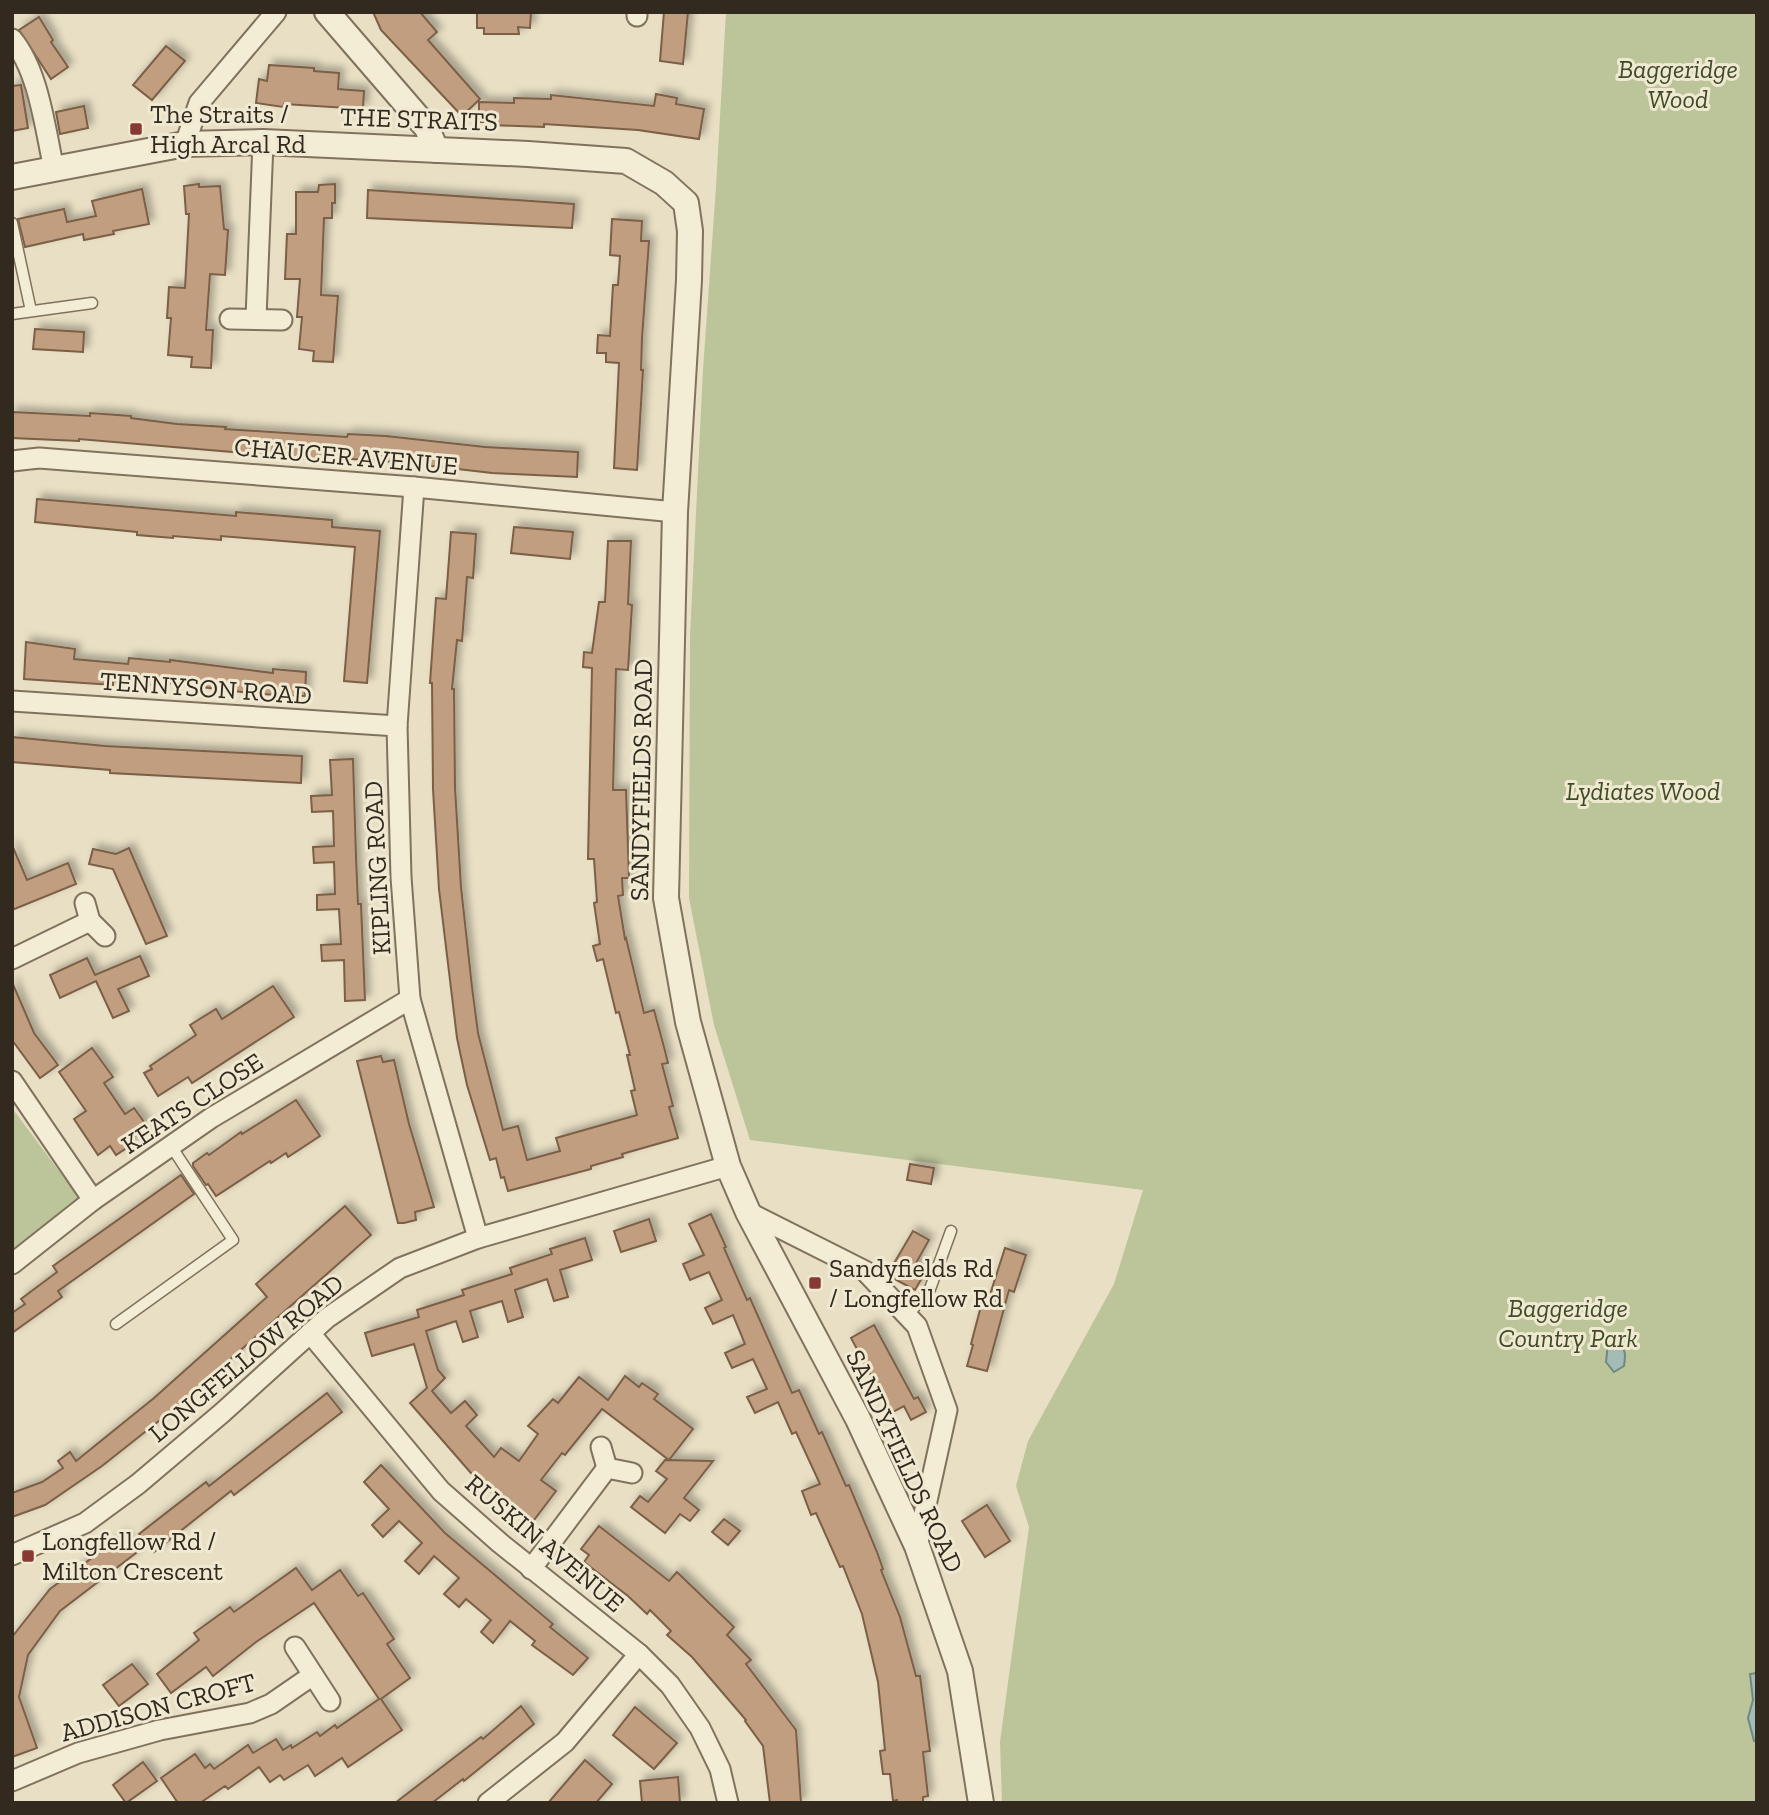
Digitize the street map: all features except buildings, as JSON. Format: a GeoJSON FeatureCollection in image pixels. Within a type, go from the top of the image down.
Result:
{"type":"FeatureCollection","features":[{"type":"Feature","properties":{"kind":"street"},"geometry":{"type":"LineString","coordinates":[[185,144],[199,103],[275,12]]}},
{"type":"Feature","properties":{"kind":"street"},"geometry":{"type":"LineString","coordinates":[[327,12],[427,128],[436,150]]}},
{"type":"Feature","properties":{"kind":"street"},"geometry":{"type":"LineString","coordinates":[[12,39],[19,47],[34,81],[54,169]]}},
{"type":"Feature","properties":{"kind":"street"},"geometry":{"type":"LineString","coordinates":[[256,318],[263,142]]}},
{"type":"Feature","properties":{"kind":"street","name":"THE STRAITS"},"geometry":{"type":"LineString","coordinates":[[12,177],[185,144],[263,142],[626,161],[664,183],[686,202]]}},
{"type":"Feature","properties":{"kind":"street","name":"SANDYFIELDS ROAD"},"geometry":{"type":"LineString","coordinates":[[686,202],[690,231],[689,280],[675,512],[666,898],[688,1022],[728,1166],[748,1212],[858,1419],[917,1546],[960,1671],[981,1803]]}},
{"type":"Feature","properties":{"kind":"street"},"geometry":{"type":"LineString","coordinates":[[230,319],[282,320]]}},
{"type":"Feature","properties":{"kind":"street","name":"CHAUCER AVENUE"},"geometry":{"type":"LineString","coordinates":[[12,461],[38,458],[414,487],[675,512]]}},
{"type":"Feature","properties":{"kind":"street","name":"KIPLING ROAD"},"geometry":{"type":"LineString","coordinates":[[414,487],[397,726],[401,877],[410,999],[478,1238]]}},
{"type":"Feature","properties":{"kind":"street","name":"TENNYSON ROAD"},"geometry":{"type":"LineString","coordinates":[[12,701],[397,726]]}},
{"type":"Feature","properties":{"kind":"street"},"geometry":{"type":"LineString","coordinates":[[12,959],[87,912],[105,936]]}},
{"type":"Feature","properties":{"kind":"street","name":"KEATS CLOSE"},"geometry":{"type":"LineString","coordinates":[[12,1264],[93,1200],[211,1118],[410,999]]}},
{"type":"Feature","properties":{"kind":"street"},"geometry":{"type":"LineString","coordinates":[[12,1081],[93,1200]]}},
{"type":"Feature","properties":{"kind":"street","name":"LONGFELLOW ROAD"},"geometry":{"type":"LineString","coordinates":[[12,1555],[85,1523],[117,1500],[222,1413],[310,1333],[356,1297],[400,1268],[478,1238],[728,1166]]}},
{"type":"Feature","properties":{"kind":"street"},"geometry":{"type":"LineString","coordinates":[[748,1212],[865,1271],[917,1326],[947,1410],[917,1546]]}},
{"type":"Feature","properties":{"kind":"street","name":"RUSKIN AVENUE"},"geometry":{"type":"LineString","coordinates":[[310,1333],[441,1491],[531,1569],[639,1654],[670,1685],[700,1728],[720,1769],[728,1803]]}},
{"type":"Feature","properties":{"kind":"street"},"geometry":{"type":"LineString","coordinates":[[601,1447],[607,1468]]}},
{"type":"Feature","properties":{"kind":"street"},"geometry":{"type":"LineString","coordinates":[[531,1569],[607,1468]]}},
{"type":"Feature","properties":{"kind":"street"},"geometry":{"type":"LineString","coordinates":[[607,1468],[632,1473]]}},
{"type":"Feature","properties":{"kind":"street"},"geometry":{"type":"LineString","coordinates":[[295,1647],[330,1701]]}},
{"type":"Feature","properties":{"kind":"street"},"geometry":{"type":"LineString","coordinates":[[488,1803],[565,1742],[639,1654]]}},
{"type":"Feature","properties":{"kind":"street","name":"ADDISON CROFT"},"geometry":{"type":"LineString","coordinates":[[12,1781],[78,1753],[159,1730],[250,1713],[271,1704],[313,1675]]}},
{"type":"Feature","properties":{"kind":"lane"},"geometry":{"type":"LineString","coordinates":[[12,223],[31,311]]}},
{"type":"Feature","properties":{"kind":"lane"},"geometry":{"type":"LineString","coordinates":[[12,314],[92,303]]}},
{"type":"Feature","properties":{"kind":"lane"},"geometry":{"type":"LineString","coordinates":[[116,1324],[233,1240],[171,1146]]}},
{"type":"Feature","properties":{"kind":"lane"},"geometry":{"type":"LineString","coordinates":[[907,1316],[930,1289],[951,1231]]}},
{"type":"Feature","properties":{"kind":"green space"},"geometry":{"type":"Polygon","coordinates":[[[726,12],[1757,12],[1757,1803],[1002,1803],[1000,1742],[1029,1527],[1016,1486],[1028,1441],[1114,1284],[1143,1190],[750,1140],[714,1025],[689,898],[690,636],[703,370],[726,12]]]}},
{"type":"Feature","properties":{"kind":"green space"},"geometry":{"type":"Polygon","coordinates":[[[12,1108],[80,1199],[12,1258],[12,1108]]]}},
{"type":"Feature","properties":{"kind":"water"},"geometry":{"type":"Polygon","coordinates":[[[1615,1340],[1623,1349],[1625,1358],[1624,1366],[1614,1372],[1606,1362],[1608,1344],[1615,1340]]]}},
{"type":"Feature","properties":{"kind":"water"},"geometry":{"type":"Polygon","coordinates":[[[1757,1673],[1757,1740],[1754,1741],[1748,1718],[1753,1700],[1750,1674],[1757,1673]]]}},
{"type":"Feature","properties":{"kind":"place","name":"The Straits / High Arcal Rd"},"geometry":{"type":"Point","coordinates":[136,129]}},
{"type":"Feature","properties":{"kind":"place","name":"Sandyfields Rd / Longfellow Rd"},"geometry":{"type":"Point","coordinates":[815,1283]}},
{"type":"Feature","properties":{"kind":"place","name":"Longfellow Rd / Milton Crescent"},"geometry":{"type":"Point","coordinates":[28,1556]}},
{"type":"Feature","properties":{"kind":"park label","name":"Baggeridge Wood"},"geometry":{"type":"Point","coordinates":[1678,84]}},
{"type":"Feature","properties":{"kind":"park label","name":"Lydiates Wood"},"geometry":{"type":"Point","coordinates":[1643,791]}},
{"type":"Feature","properties":{"kind":"park label","name":"Baggeridge Country Park"},"geometry":{"type":"Point","coordinates":[1568,1323]}}]}
